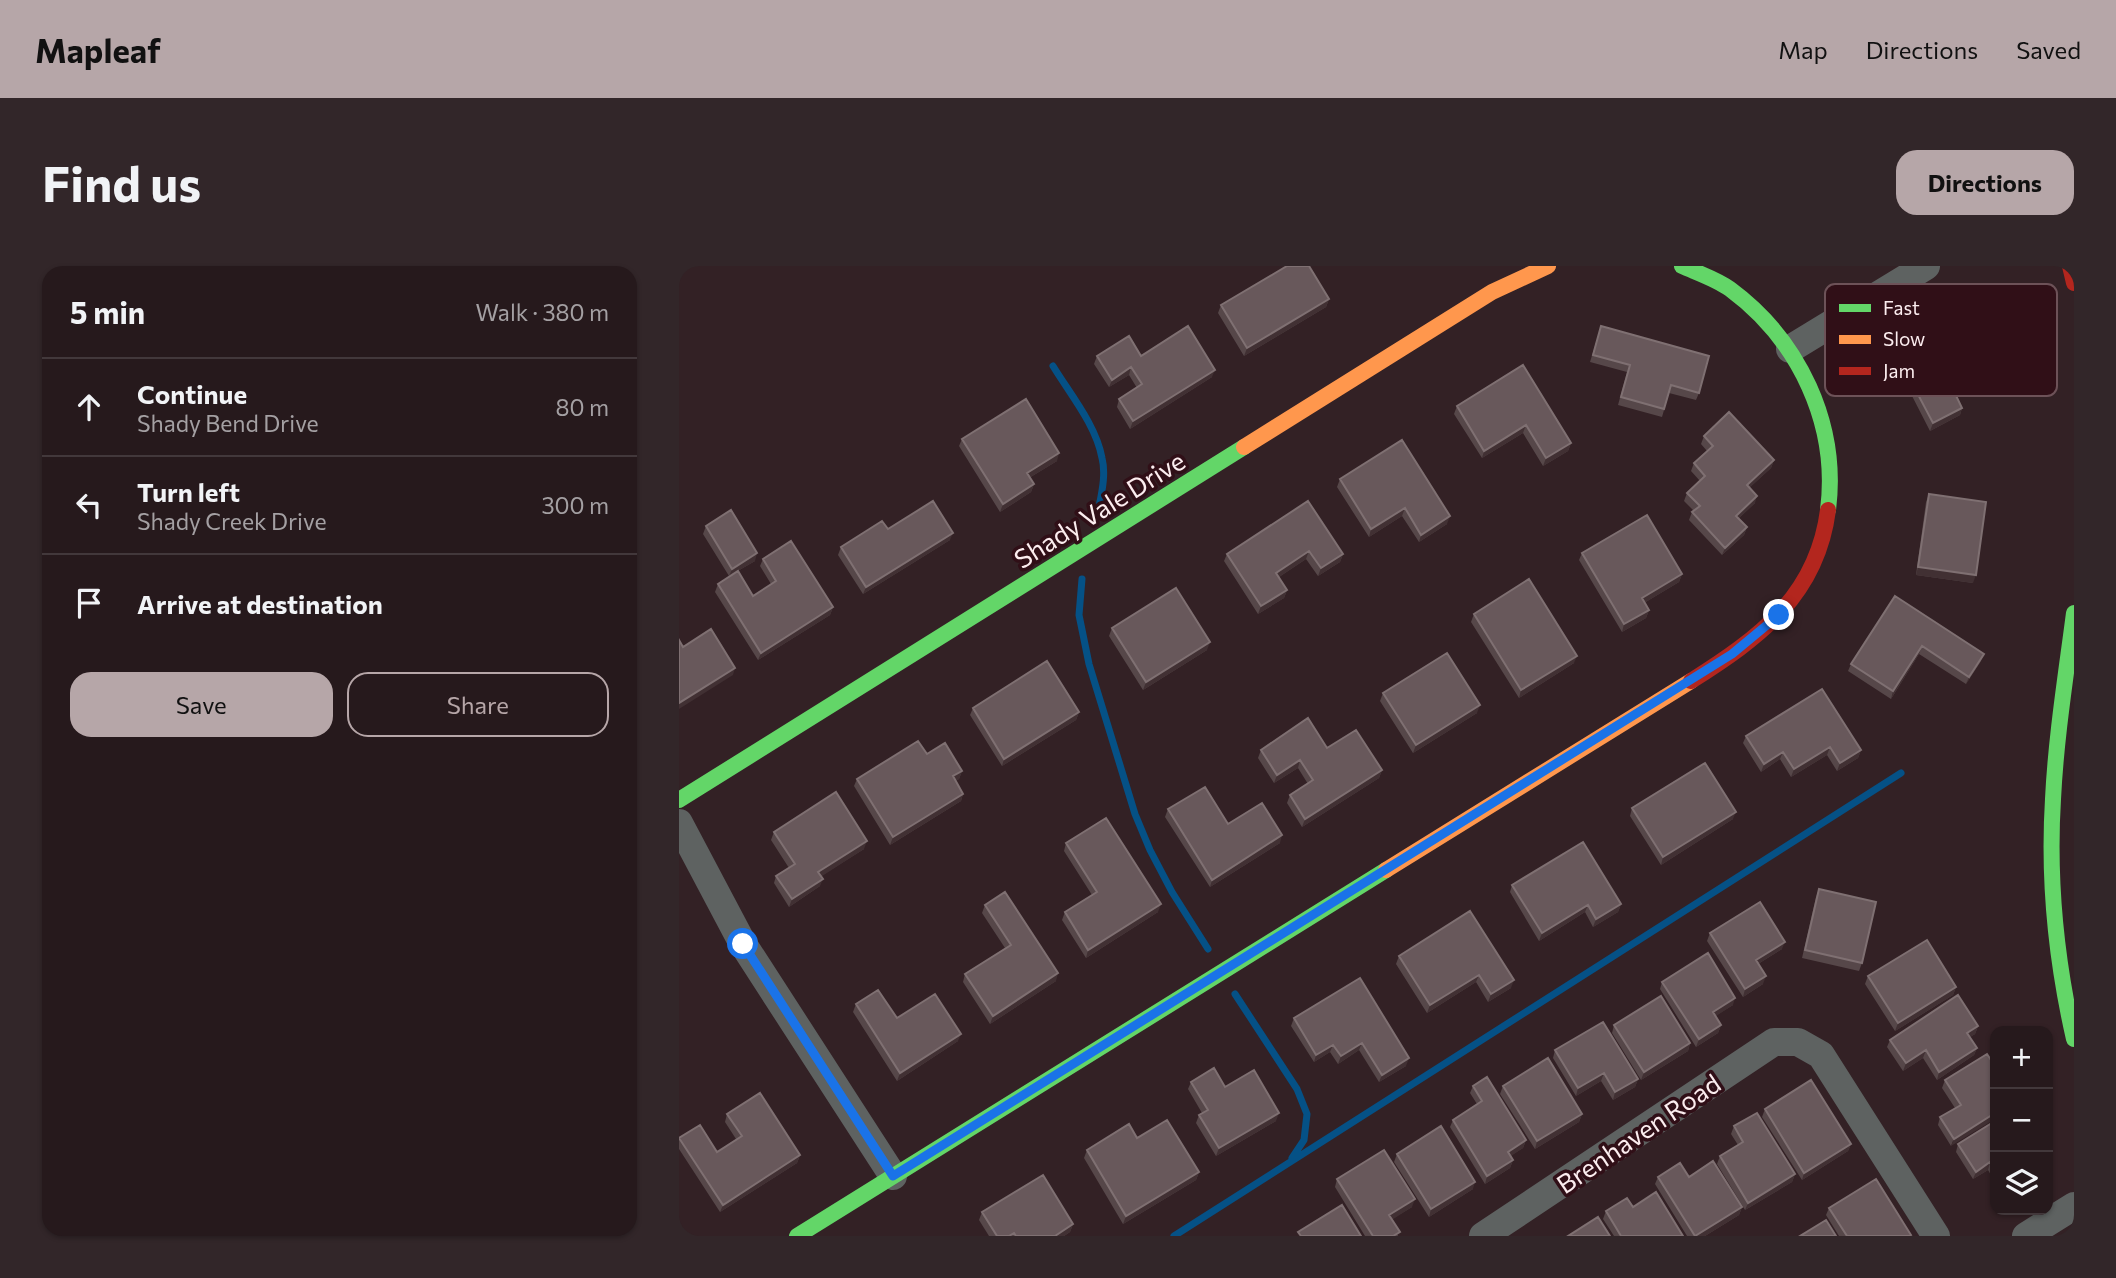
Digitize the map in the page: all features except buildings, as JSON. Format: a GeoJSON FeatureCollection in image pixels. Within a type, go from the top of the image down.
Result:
{"type":"FeatureCollection","features":[{"type":"Feature","properties":{"kind":"street","name":"Shady Vale Drive"},"geometry":{"type":"LineString","coordinates":[[679,800],[1492,292],[1548,266]]}},
{"type":"Feature","properties":{"kind":"street"},"geometry":{"type":"LineString","coordinates":[[797,1236],[1732,654],[1779,615],[1809,569],[1826,524],[1831,477],[1825,431],[1809,383],[1790,349],[1763,318],[1729,288],[1682,266]]}},
{"type":"Feature","properties":{"kind":"street"},"geometry":{"type":"LineString","coordinates":[[1897,284],[1926,266]]}},
{"type":"Feature","properties":{"kind":"street"},"geometry":{"type":"LineString","coordinates":[[2070,266],[2074,283]]}},
{"type":"Feature","properties":{"kind":"street"},"geometry":{"type":"LineString","coordinates":[[1790,349],[1825,328]]}},
{"type":"Feature","properties":{"kind":"street"},"geometry":{"type":"LineString","coordinates":[[2074,613],[2055,768],[2052,830],[2057,944],[2074,1039]]}},
{"type":"Feature","properties":{"kind":"street"},"geometry":{"type":"LineString","coordinates":[[679,823],[743,944],[893,1176]]}},
{"type":"Feature","properties":{"kind":"street","name":"Brenhaven Road"},"geometry":{"type":"LineString","coordinates":[[1483,1236],[1774,1042],[1798,1042],[1821,1055],[1936,1236]]}},
{"type":"Feature","properties":{"kind":"street"},"geometry":{"type":"LineString","coordinates":[[2026,1236],[2074,1206]]}},
{"type":"Feature","properties":{"kind":"waterway"},"geometry":{"type":"LineString","coordinates":[[1053,366],[1082,410],[1099,446],[1104,470],[1099,507]]}},
{"type":"Feature","properties":{"kind":"waterway"},"geometry":{"type":"LineString","coordinates":[[1082,579],[1079,615],[1089,664],[1135,814],[1172,892],[1208,949]]}},
{"type":"Feature","properties":{"kind":"waterway"},"geometry":{"type":"LineString","coordinates":[[1174,1236],[1901,773]]}},
{"type":"Feature","properties":{"kind":"waterway"},"geometry":{"type":"LineString","coordinates":[[1235,994],[1297,1089],[1307,1114],[1304,1140],[1292,1158]]}},
{"type":"Feature","properties":{"kind":"traffic: fast"},"geometry":{"type":"LineString","coordinates":[[1682,266],[1730,289],[1776,333],[1794,359],[1809,386],[1827,446],[1830,478],[1828,510]]}},
{"type":"Feature","properties":{"kind":"traffic: fast"},"geometry":{"type":"LineString","coordinates":[[679,800],[1244,447]]}},
{"type":"Feature","properties":{"kind":"traffic: fast"},"geometry":{"type":"LineString","coordinates":[[2074,613],[2056,752],[2052,829],[2058,950],[2074,1039]]}},
{"type":"Feature","properties":{"kind":"traffic: fast"},"geometry":{"type":"LineString","coordinates":[[797,1236],[1386,870]]}},
{"type":"Feature","properties":{"kind":"traffic: slow"},"geometry":{"type":"LineString","coordinates":[[1244,447],[1492,292],[1548,266]]}},
{"type":"Feature","properties":{"kind":"traffic: slow"},"geometry":{"type":"LineString","coordinates":[[1386,870],[1691,681]]}},
{"type":"Feature","properties":{"kind":"traffic: jam"},"geometry":{"type":"LineString","coordinates":[[2070,266],[2074,283]]}},
{"type":"Feature","properties":{"kind":"traffic: jam"},"geometry":{"type":"LineString","coordinates":[[1691,681],[1761,631],[1798,591],[1812,567],[1822,540],[1828,510]]}},
{"type":"Feature","properties":{"kind":"route"},"geometry":{"type":"LineString","coordinates":[[743,944],[893,1176],[1732,654],[1779,615]]}}]}
